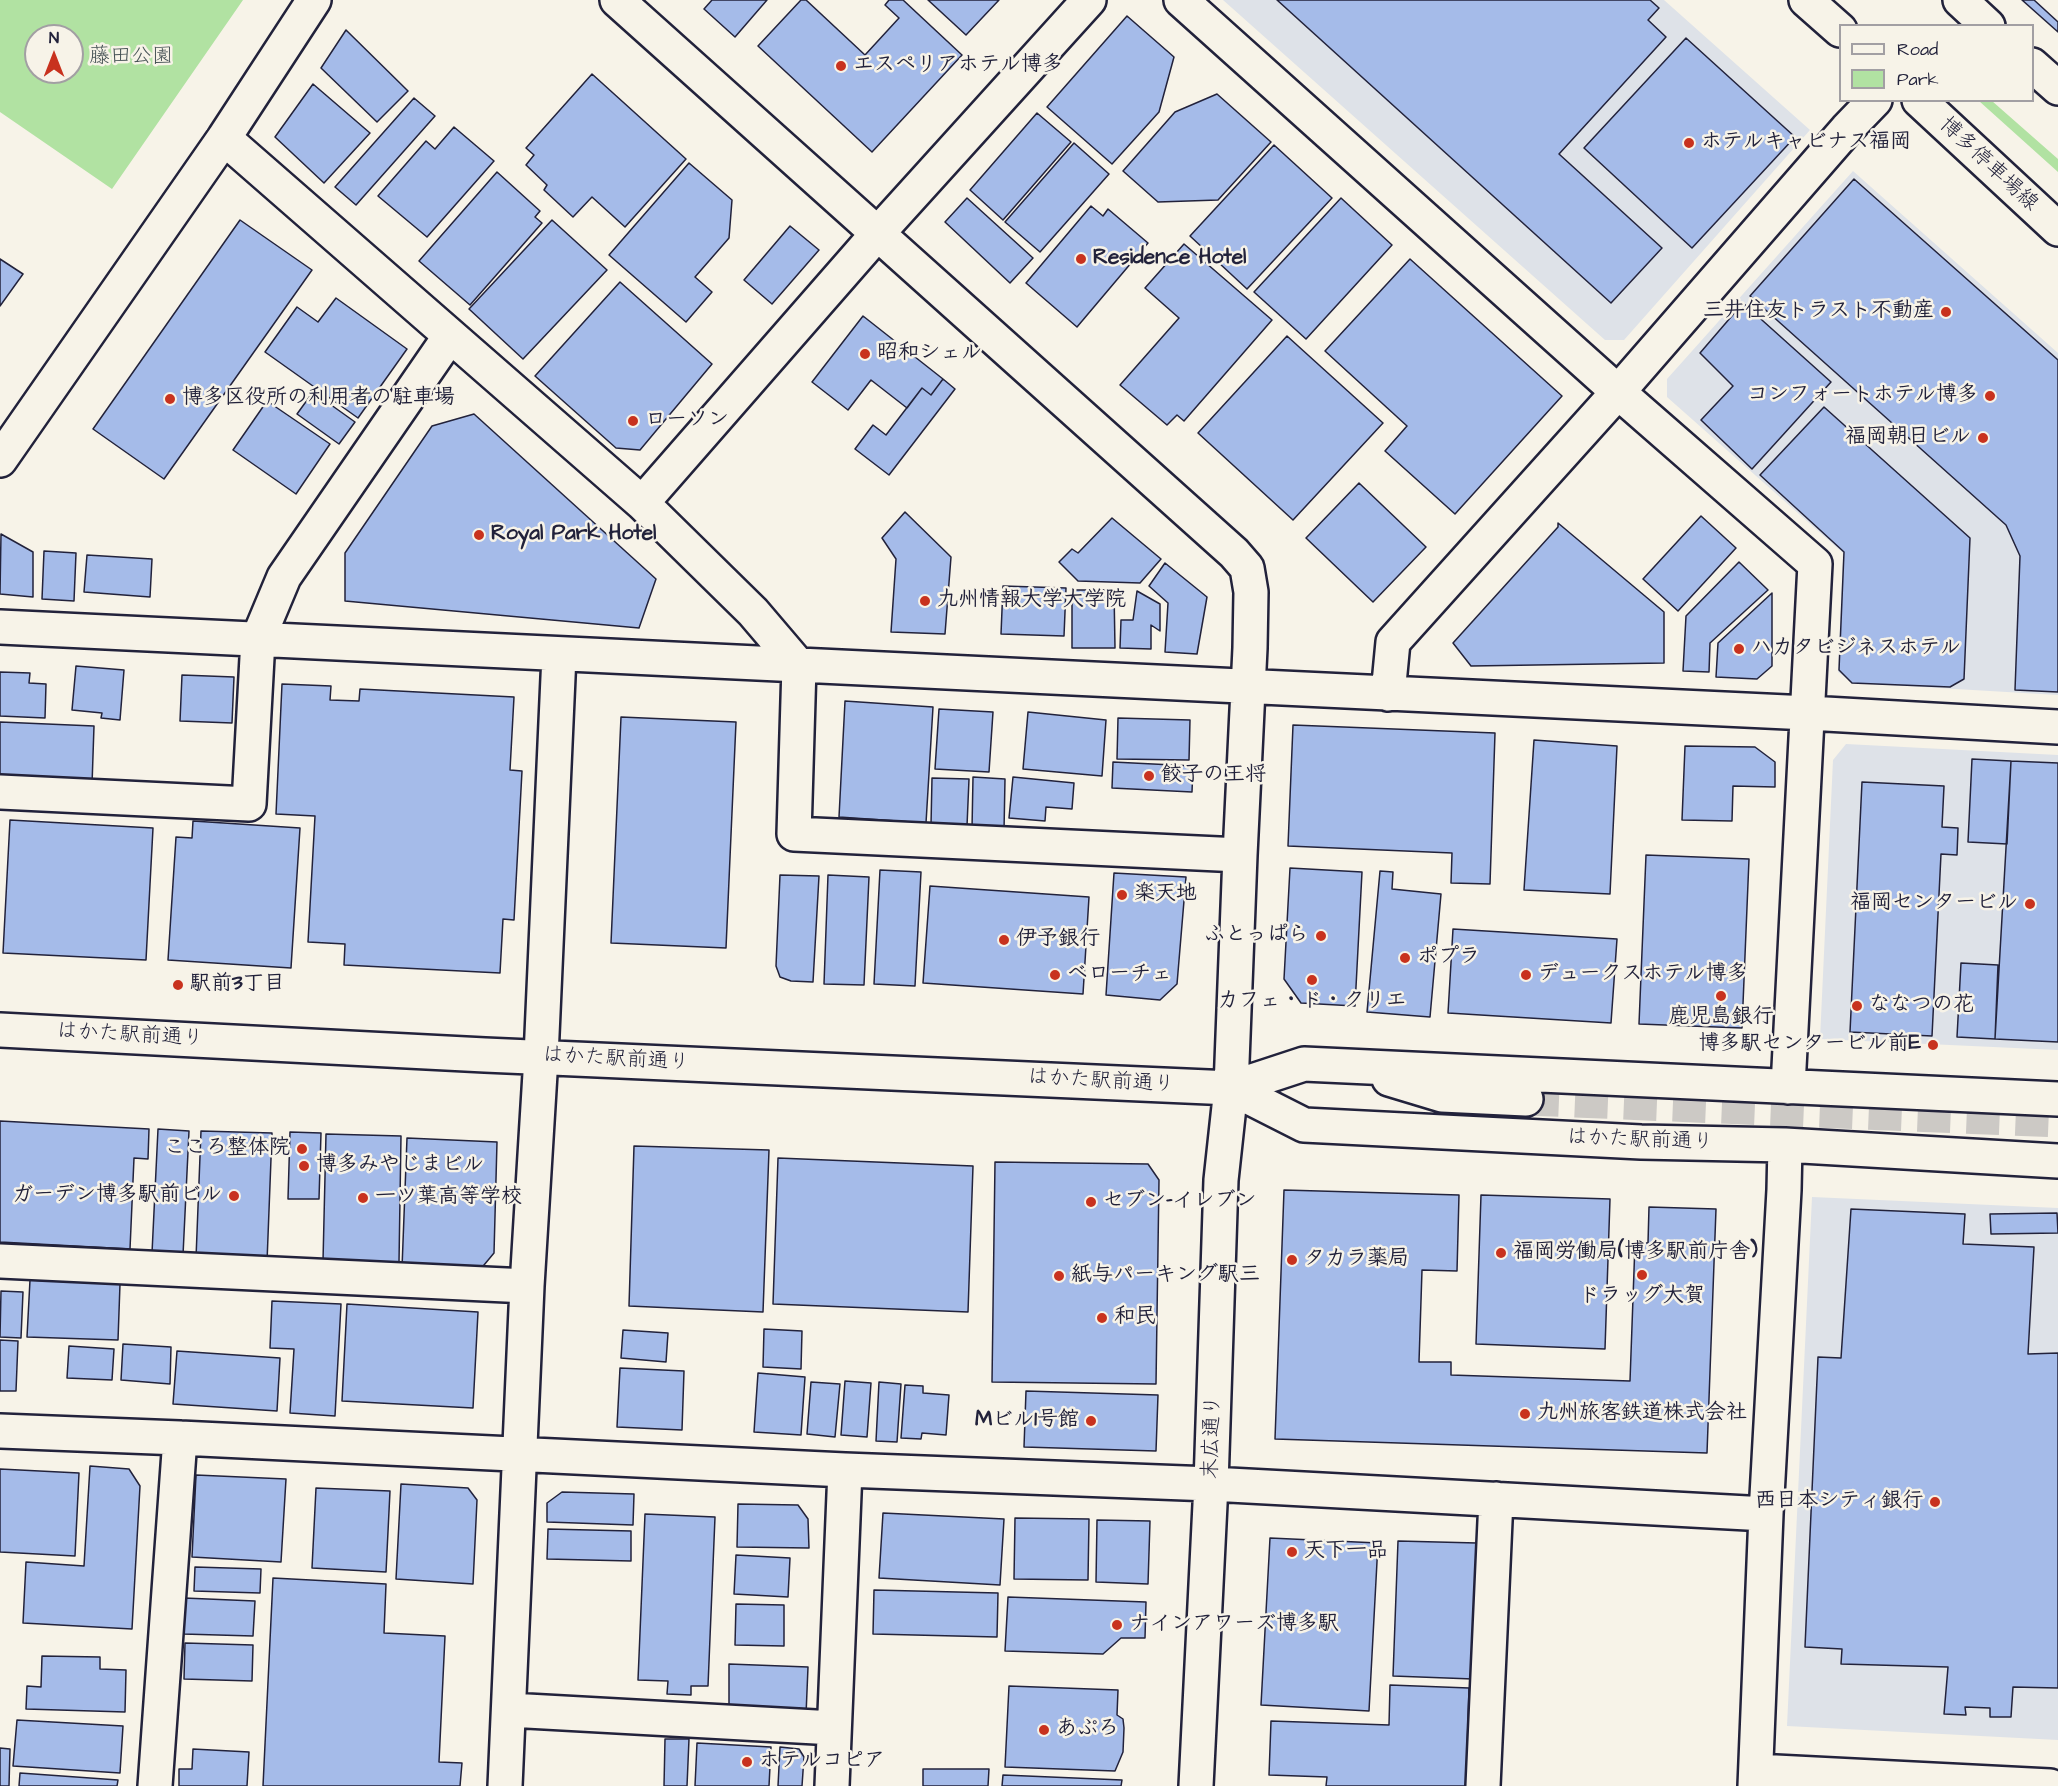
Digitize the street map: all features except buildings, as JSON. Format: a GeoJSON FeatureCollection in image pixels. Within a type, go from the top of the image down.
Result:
{"type":"FeatureCollection","features":[{"type":"Feature","properties":{"kind":"street"},"geometry":{"type":"LineString","coordinates":[[0,460],[224,138],[314,0]]}},
{"type":"Feature","properties":{"kind":"street","name":"末広通り"},"geometry":{"type":"LineString","coordinates":[[616,0],[1234,553],[1247,568],[1251,592],[1232,1088],[1221,1180],[1211,1484],[1196,1786]]}},
{"type":"Feature","properties":{"kind":"street"},"geometry":{"type":"LineString","coordinates":[[642,503],[878,233],[1089,0]]}},
{"type":"Feature","properties":{"kind":"street"},"geometry":{"type":"LineString","coordinates":[[1181,0],[1618,392],[1815,564],[1788,1087]]}},
{"type":"Feature","properties":{"kind":"street"},"geometry":{"type":"LineString","coordinates":[[1806,0],[1839,29]]}},
{"type":"Feature","properties":{"kind":"street"},"geometry":{"type":"LineString","coordinates":[[1960,0],[1986,24]]}},
{"type":"Feature","properties":{"kind":"street"},"geometry":{"type":"LineString","coordinates":[[2034,67],[2058,88]]}},
{"type":"Feature","properties":{"kind":"street"},"geometry":{"type":"LineString","coordinates":[[1388,694],[1393,642],[1618,392],[1873,102]]}},
{"type":"Feature","properties":{"kind":"street","name":"博多停車場線"},"geometry":{"type":"LineString","coordinates":[[1921,102],[2058,229]]}},
{"type":"Feature","properties":{"kind":"street"},"geometry":{"type":"LineString","coordinates":[[224,138],[642,503],[753,612],[799,666],[794,834],[1240,855]]}},
{"type":"Feature","properties":{"kind":"street"},"geometry":{"type":"LineString","coordinates":[[0,792],[249,804],[258,639],[284,577],[450,336]]}},
{"type":"Feature","properties":{"kind":"street"},"geometry":{"type":"LineString","coordinates":[[0,627],[1808,713],[2058,727]]}},
{"type":"Feature","properties":{"kind":"street"},"geometry":{"type":"LineString","coordinates":[[506,1786],[519,1454],[541,1057],[559,655]]}},
{"type":"Feature","properties":{"kind":"street","name":"はかた駅前通り"},"geometry":{"type":"LineString","coordinates":[[0,1030],[1232,1088],[1304,1064],[1341,1064],[2058,1099]]}},
{"type":"Feature","properties":{"kind":"street"},"geometry":{"type":"LineString","coordinates":[[1341,1064],[1442,1095],[1526,1099]]}},
{"type":"Feature","properties":{"kind":"street","name":"はかた駅前通り"},"geometry":{"type":"LineString","coordinates":[[1232,1088],[1304,1125],[1641,1142],[1785,1145],[2058,1161]]}},
{"type":"Feature","properties":{"kind":"street"},"geometry":{"type":"LineString","coordinates":[[1641,1142],[1683,1124],[1820,1125]]}},
{"type":"Feature","properties":{"kind":"street"},"geometry":{"type":"LineString","coordinates":[[1785,1145],[1755,1779],[2050,1786]]}},
{"type":"Feature","properties":{"kind":"street"},"geometry":{"type":"LineString","coordinates":[[0,1261],[527,1286]]}},
{"type":"Feature","properties":{"kind":"street"},"geometry":{"type":"LineString","coordinates":[[0,1431],[845,1470],[1211,1484],[1766,1514]]}},
{"type":"Feature","properties":{"kind":"street"},"geometry":{"type":"LineString","coordinates":[[155,1786],[180,1438]]}},
{"type":"Feature","properties":{"kind":"street"},"geometry":{"type":"LineString","coordinates":[[832,1786],[845,1470]]}},
{"type":"Feature","properties":{"kind":"street"},"geometry":{"type":"LineString","coordinates":[[1484,1786],[1496,1499]]}},
{"type":"Feature","properties":{"kind":"street"},"geometry":{"type":"LineString","coordinates":[[509,1710],[834,1728]]}},
{"type":"Feature","properties":{"kind":"shaded area"},"geometry":{"type":"Polygon","coordinates":[[[1223,0],[1664,0],[1810,130],[1624,340],[1605,340],[1223,0]]]}},
{"type":"Feature","properties":{"kind":"shaded area"},"geometry":{"type":"Polygon","coordinates":[[[1853,171],[2058,353],[2058,695],[1853,683],[1838,672],[1843,553],[1667,397],[1667,379],[1853,171]]]}},
{"type":"Feature","properties":{"kind":"shaded area"},"geometry":{"type":"Polygon","coordinates":[[[1846,744],[2058,755],[2058,1050],[1820,1039],[1833,760],[1846,744]]]}},
{"type":"Feature","properties":{"kind":"shaded area","name":"西日本シティ銀行"},"geometry":{"type":"Polygon","coordinates":[[[1812,1197],[2058,1208],[2058,1740],[1787,1726],[1812,1197]]]}},
{"type":"Feature","properties":{"kind":"green space","name":"藤田公園"},"geometry":{"type":"Polygon","coordinates":[[[0,0],[243,0],[112,189],[0,112],[0,0]]]}},
{"type":"Feature","properties":{"kind":"green space"},"geometry":{"type":"Polygon","coordinates":[[[1980,102],[1993,102],[2058,159],[2058,172],[1980,102]]]}},
{"type":"Feature","properties":{"kind":"tunnel"},"geometry":{"type":"LineString","coordinates":[[1526,1099],[2058,1121]]}},
{"type":"Feature","properties":{"kind":"place","name":"エスペリアホテル博多"},"geometry":{"type":"Point","coordinates":[841,66]}},
{"type":"Feature","properties":{"kind":"place","name":"ホテルキャビナス福岡"},"geometry":{"type":"Point","coordinates":[1689,143]}},
{"type":"Feature","properties":{"kind":"place","name":"Residence Hotel"},"geometry":{"type":"Point","coordinates":[1081,259]}},
{"type":"Feature","properties":{"kind":"place","name":"三井住友トラスト不動産"},"geometry":{"type":"Point","coordinates":[1946,312]}},
{"type":"Feature","properties":{"kind":"place","name":"昭和シェル"},"geometry":{"type":"Point","coordinates":[865,354]}},
{"type":"Feature","properties":{"kind":"place","name":"コンフォートホテル博多"},"geometry":{"type":"Point","coordinates":[1990,396]}},
{"type":"Feature","properties":{"kind":"place","name":"博多区役所の利用者の駐車場"},"geometry":{"type":"Point","coordinates":[170,399]}},
{"type":"Feature","properties":{"kind":"place","name":"ローソン"},"geometry":{"type":"Point","coordinates":[633,421]}},
{"type":"Feature","properties":{"kind":"place","name":"福岡朝日ビル"},"geometry":{"type":"Point","coordinates":[1983,438]}},
{"type":"Feature","properties":{"kind":"place","name":"Royal Park Hotel"},"geometry":{"type":"Point","coordinates":[479,535]}},
{"type":"Feature","properties":{"kind":"place","name":"九州情報大学大学院"},"geometry":{"type":"Point","coordinates":[925,601]}},
{"type":"Feature","properties":{"kind":"place","name":"ハカタビジネスホテル"},"geometry":{"type":"Point","coordinates":[1739,649]}},
{"type":"Feature","properties":{"kind":"place","name":"餃子の王将"},"geometry":{"type":"Point","coordinates":[1149,776]}},
{"type":"Feature","properties":{"kind":"place","name":"楽天地"},"geometry":{"type":"Point","coordinates":[1122,895]}},
{"type":"Feature","properties":{"kind":"place","name":"福岡センタービル"},"geometry":{"type":"Point","coordinates":[2030,904]}},
{"type":"Feature","properties":{"kind":"place","name":"ふとっぱら"},"geometry":{"type":"Point","coordinates":[1321,936]}},
{"type":"Feature","properties":{"kind":"place","name":"伊予銀行"},"geometry":{"type":"Point","coordinates":[1004,940]}},
{"type":"Feature","properties":{"kind":"place","name":"ポプラ"},"geometry":{"type":"Point","coordinates":[1405,958]}},
{"type":"Feature","properties":{"kind":"place","name":"ベローチェ"},"geometry":{"type":"Point","coordinates":[1055,975]}},
{"type":"Feature","properties":{"kind":"place","name":"デュークスホテル博多"},"geometry":{"type":"Point","coordinates":[1526,975]}},
{"type":"Feature","properties":{"kind":"place","name":"カフェ・ド・クリエ"},"geometry":{"type":"Point","coordinates":[1312,980]}},
{"type":"Feature","properties":{"kind":"place","name":"駅前3丁目"},"geometry":{"type":"Point","coordinates":[178,985]}},
{"type":"Feature","properties":{"kind":"place","name":"鹿児島銀行"},"geometry":{"type":"Point","coordinates":[1721,996]}},
{"type":"Feature","properties":{"kind":"place","name":"ななつの花"},"geometry":{"type":"Point","coordinates":[1857,1006]}},
{"type":"Feature","properties":{"kind":"place","name":"博多駅センタービル前E"},"geometry":{"type":"Point","coordinates":[1933,1045]}},
{"type":"Feature","properties":{"kind":"place","name":"こころ整体院"},"geometry":{"type":"Point","coordinates":[302,1149]}},
{"type":"Feature","properties":{"kind":"place","name":"博多みやじまビル"},"geometry":{"type":"Point","coordinates":[304,1166]}},
{"type":"Feature","properties":{"kind":"place","name":"ガーデン博多駅前ビル"},"geometry":{"type":"Point","coordinates":[234,1196]}},
{"type":"Feature","properties":{"kind":"place","name":"一ツ葉高等学校"},"geometry":{"type":"Point","coordinates":[363,1198]}},
{"type":"Feature","properties":{"kind":"place","name":"セブン-イレブン"},"geometry":{"type":"Point","coordinates":[1091,1202]}},
{"type":"Feature","properties":{"kind":"place","name":"福岡労働局(博多駅前庁舎)"},"geometry":{"type":"Point","coordinates":[1501,1253]}},
{"type":"Feature","properties":{"kind":"place","name":"タカラ薬局"},"geometry":{"type":"Point","coordinates":[1292,1260]}},
{"type":"Feature","properties":{"kind":"place","name":"ドラッグ大賀"},"geometry":{"type":"Point","coordinates":[1642,1275]}},
{"type":"Feature","properties":{"kind":"place","name":"紙与パーキング駅三"},"geometry":{"type":"Point","coordinates":[1059,1276]}},
{"type":"Feature","properties":{"kind":"place","name":"和民"},"geometry":{"type":"Point","coordinates":[1102,1318]}},
{"type":"Feature","properties":{"kind":"place","name":"九州旅客鉄道株式会社"},"geometry":{"type":"Point","coordinates":[1525,1414]}},
{"type":"Feature","properties":{"kind":"place","name":"Mビル1号館"},"geometry":{"type":"Point","coordinates":[1091,1421]}},
{"type":"Feature","properties":{"kind":"place","name":"西日本シティ銀行"},"geometry":{"type":"Point","coordinates":[1935,1502]}},
{"type":"Feature","properties":{"kind":"place","name":"天下一品"},"geometry":{"type":"Point","coordinates":[1292,1552]}},
{"type":"Feature","properties":{"kind":"place","name":"ナインアワーズ博多駅"},"geometry":{"type":"Point","coordinates":[1117,1625]}},
{"type":"Feature","properties":{"kind":"place","name":"あぷろ"},"geometry":{"type":"Point","coordinates":[1044,1730]}},
{"type":"Feature","properties":{"kind":"place","name":"ホテルコピア"},"geometry":{"type":"Point","coordinates":[747,1762]}}]}
